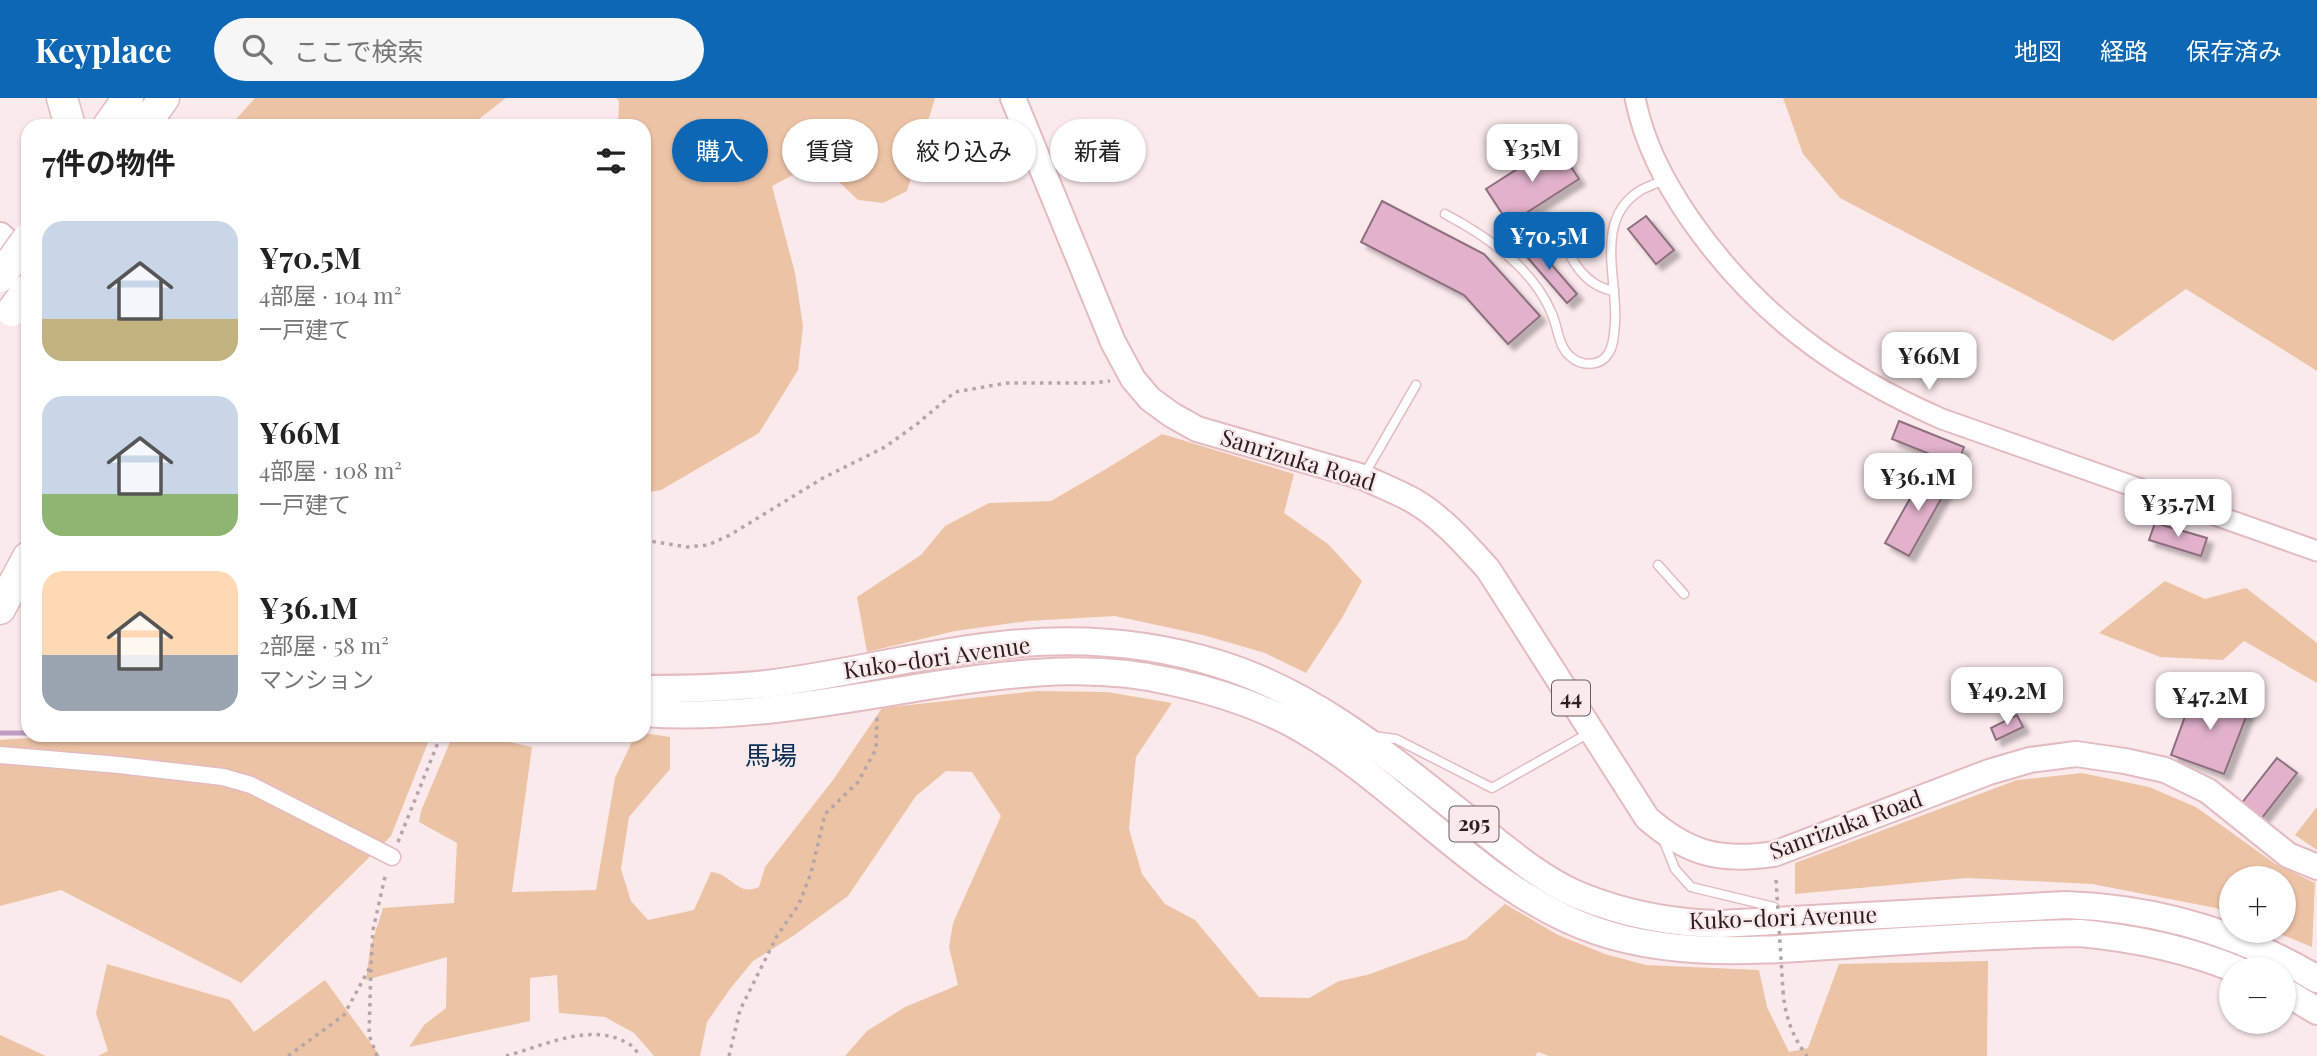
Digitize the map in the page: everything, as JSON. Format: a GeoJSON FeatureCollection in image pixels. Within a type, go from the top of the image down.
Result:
{"type":"FeatureCollection","features":[{"type":"Feature","properties":{"kind":"highway"},"geometry":{"type":"LineString","coordinates":[[62,98],[68,119]]}},
{"type":"Feature","properties":{"kind":"highway"},"geometry":{"type":"LineString","coordinates":[[113,119],[128,98]]}},
{"type":"Feature","properties":{"kind":"highway"},"geometry":{"type":"LineString","coordinates":[[149,119],[164,98]]}},
{"type":"Feature","properties":{"kind":"highway"},"geometry":{"type":"LineString","coordinates":[[0,236],[21,256]]}},
{"type":"Feature","properties":{"kind":"highway"},"geometry":{"type":"LineString","coordinates":[[0,277],[21,248]]}},
{"type":"Feature","properties":{"kind":"highway"},"geometry":{"type":"LineString","coordinates":[[0,269],[17,306]]}},
{"type":"Feature","properties":{"kind":"highway"},"geometry":{"type":"LineString","coordinates":[[0,610],[21,570]]}},
{"type":"Feature","properties":{"kind":"highway","name":"Kuko-dori Avenue"},"geometry":{"type":"LineString","coordinates":[[651,689],[766,684],[1000,645],[1043,642],[1129,644],[1217,663],[1255,676],[1315,706],[1359,735],[1512,855],[1552,881],[1611,907],[1684,923],[1774,921],[2066,905],[2112,907],[2188,923],[2224,934],[2255,946],[2317,979]]}},
{"type":"Feature","properties":{"kind":"highway","name":"Kuko-dori Avenue"},"geometry":{"type":"LineString","coordinates":[[651,713],[709,716],[748,712],[1013,674],[1089,670],[1171,681],[1206,690],[1293,724],[1335,751],[1484,867],[1540,906],[1608,935],[1640,943],[1702,950],[1739,950],[2080,933],[2181,950],[2219,963]]}},
{"type":"Feature","properties":{"kind":"highway"},"geometry":{"type":"LineString","coordinates":[[2296,998],[2317,1011]]}},
{"type":"Feature","properties":{"kind":"main road","name":"Sanrizuka Road"},"geometry":{"type":"LineString","coordinates":[[1013,98],[1113,342],[1133,379],[1150,399],[1198,429],[1363,477],[1415,502],[1457,535],[1488,569],[1647,818],[1677,842],[1704,852],[1749,858],[1774,854],[1989,772],[2030,760],[2076,754],[2165,770],[2208,791],[2288,855],[2317,867]]}},
{"type":"Feature","properties":{"kind":"street"},"geometry":{"type":"LineString","coordinates":[[1635,98],[1641,127],[1678,201],[1717,256],[1768,311],[1805,341],[1891,397],[1942,419],[2317,551]]}},
{"type":"Feature","properties":{"kind":"street"},"geometry":{"type":"LineString","coordinates":[[0,755],[223,777],[251,785],[392,857]]}},
{"type":"Feature","properties":{"kind":"lane"},"geometry":{"type":"LineString","coordinates":[[1445,214],[1473,229],[1516,263],[1537,287],[1552,314],[1569,356],[1582,364],[1596,363],[1608,355],[1614,336],[1610,239],[1616,220],[1625,205],[1640,191],[1665,179]]}},
{"type":"Feature","properties":{"kind":"lane"},"geometry":{"type":"LineString","coordinates":[[1560,236],[1571,258],[1586,278],[1600,289],[1614,291]]}},
{"type":"Feature","properties":{"kind":"lane"},"geometry":{"type":"LineString","coordinates":[[1363,477],[1416,384]]}},
{"type":"Feature","properties":{"kind":"lane"},"geometry":{"type":"LineString","coordinates":[[1658,565],[1684,594]]}},
{"type":"Feature","properties":{"kind":"lane"},"geometry":{"type":"LineString","coordinates":[[1359,735],[1396,739],[1492,788],[1592,731]]}},
{"type":"Feature","properties":{"kind":"lane"},"geometry":{"type":"LineString","coordinates":[[1660,829],[1675,869],[1691,887],[1773,907],[1774,921]]}},
{"type":"Feature","properties":{"kind":"path"},"geometry":{"type":"LineString","coordinates":[[651,541],[687,547],[708,545],[730,535],[823,478],[885,447],[918,424],[955,392],[1007,383],[1092,383],[1133,379]]}},
{"type":"Feature","properties":{"kind":"path"},"geometry":{"type":"LineString","coordinates":[[729,1056],[740,1010],[777,936],[799,904],[811,873],[825,814],[858,782],[876,749],[878,718],[870,694]]}},
{"type":"Feature","properties":{"kind":"path"},"geometry":{"type":"LineString","coordinates":[[377,1056],[369,1035],[376,910],[384,877],[438,742]]}},
{"type":"Feature","properties":{"kind":"path"},"geometry":{"type":"LineString","coordinates":[[1776,880],[1783,991],[1789,1023],[1796,1041],[1807,1056]]}},
{"type":"Feature","properties":{"kind":"path"},"geometry":{"type":"LineString","coordinates":[[288,1056],[344,1015],[371,966]]}},
{"type":"Feature","properties":{"kind":"path"},"geometry":{"type":"LineString","coordinates":[[506,1056],[560,1039],[586,1035],[605,1036],[630,1044],[640,1056]]}},
{"type":"Feature","properties":{"kind":"shaded area"},"geometry":{"type":"Polygon","coordinates":[[[255,98],[506,98],[479,119],[236,119],[255,98]]]}},
{"type":"Feature","properties":{"kind":"shaded area"},"geometry":{"type":"Polygon","coordinates":[[[616,98],[935,98],[929,119],[892,119],[892,182],[910,182],[907,191],[883,203],[858,200],[839,182],[878,182],[878,119],[782,119],[782,181],[772,186],[795,273],[803,326],[798,370],[759,433],[661,490],[651,492],[651,119],[618,119],[619,101],[616,98]]]}},
{"type":"Feature","properties":{"kind":"shaded area"},"geometry":{"type":"Polygon","coordinates":[[[1783,98],[2317,98],[2317,371],[2186,289],[2113,341],[1840,198],[1803,154],[1783,98]]]}},
{"type":"Feature","properties":{"kind":"shaded area"},"geometry":{"type":"Polygon","coordinates":[[[1162,434],[1294,474],[1284,513],[1328,544],[1362,581],[1342,618],[1306,673],[1265,653],[1203,635],[1115,616],[1028,621],[955,631],[867,652],[857,597],[921,555],[945,526],[989,503],[1051,501],[1162,434]]]}},
{"type":"Feature","properties":{"kind":"shaded area"},"geometry":{"type":"Polygon","coordinates":[[[2165,581],[2205,599],[2246,588],[2317,643],[2317,683],[2244,641],[2223,660],[2160,657],[2099,633],[2165,581]]]}},
{"type":"Feature","properties":{"kind":"shaded area"},"geometry":{"type":"Polygon","coordinates":[[[1037,691],[1107,692],[1172,703],[1136,757],[1129,829],[1142,874],[1165,904],[1195,920],[1259,997],[1309,998],[1339,981],[1367,975],[1466,939],[1505,904],[1558,935],[1605,954],[1646,965],[1759,970],[1767,1007],[1789,1052],[1808,1048],[1839,964],[1988,961],[1987,1056],[1549,1056],[1538,1052],[1535,1056],[845,1056],[867,1031],[905,1007],[958,985],[949,947],[953,923],[1001,816],[972,772],[946,771],[916,796],[848,896],[753,961],[707,1022],[700,1056],[654,1056],[634,1033],[605,1017],[559,1013],[557,975],[530,978],[530,1021],[409,1047],[424,1025],[446,1008],[447,957],[366,980],[370,949],[383,908],[454,903],[457,843],[419,822],[421,811],[450,742],[509,742],[532,747],[512,892],[596,890],[615,778],[632,742],[651,742],[651,734],[670,737],[670,769],[629,817],[621,869],[631,901],[648,920],[694,910],[711,872],[724,876],[745,889],[759,887],[765,867],[833,780],[882,708],[1037,691]]]}},
{"type":"Feature","properties":{"kind":"shaded area"},"geometry":{"type":"Polygon","coordinates":[[[0,740],[428,742],[391,836],[241,983],[61,890],[0,906],[0,740]]]}},
{"type":"Feature","properties":{"kind":"shaded area"},"geometry":{"type":"Polygon","coordinates":[[[2082,773],[2149,787],[2196,807],[2280,866],[2219,866],[2219,909],[2092,884],[1967,878],[1795,894],[1795,863],[2017,780],[2082,773]]]}},
{"type":"Feature","properties":{"kind":"shaded area"},"geometry":{"type":"Polygon","coordinates":[[[2317,807],[2317,850],[2295,835],[2317,807]]]}},
{"type":"Feature","properties":{"kind":"shaded area"},"geometry":{"type":"Polygon","coordinates":[[[2296,874],[2315,883],[2312,947],[2296,940],[2296,874]]]}},
{"type":"Feature","properties":{"kind":"shaded area"},"geometry":{"type":"Polygon","coordinates":[[[107,964],[230,1000],[254,1032],[325,980],[380,1056],[98,1056],[108,1051],[96,1013],[107,964]]]}},
{"type":"Feature","properties":{"kind":"shaded area"},"geometry":{"type":"Polygon","coordinates":[[[0,1035],[46,1056],[0,1056],[0,1035]]]}},
{"type":"Feature","properties":{"kind":"building"},"geometry":{"type":"Polygon","coordinates":[[[1556,144],[1579,179],[1509,224],[1486,189],[1556,144]]]}},
{"type":"Feature","properties":{"kind":"building"},"geometry":{"type":"Polygon","coordinates":[[[1382,201],[1484,254],[1540,316],[1508,344],[1464,295],[1361,242],[1382,201]]]}},
{"type":"Feature","properties":{"kind":"building"},"geometry":{"type":"Polygon","coordinates":[[[1646,216],[1674,250],[1656,264],[1628,229],[1646,216]]]}},
{"type":"Feature","properties":{"kind":"building"},"geometry":{"type":"Polygon","coordinates":[[[1531,241],[1577,294],[1567,303],[1521,250],[1531,241]]]}},
{"type":"Feature","properties":{"kind":"building"},"geometry":{"type":"Polygon","coordinates":[[[1899,421],[1964,447],[1957,465],[1892,439],[1899,421]]]}},
{"type":"Feature","properties":{"kind":"building"},"geometry":{"type":"Polygon","coordinates":[[[1926,470],[1950,483],[1909,556],[1885,543],[1926,470]]]}},
{"type":"Feature","properties":{"kind":"building"},"geometry":{"type":"Polygon","coordinates":[[[2155,523],[2207,538],[2201,556],[2149,540],[2155,523]]]}},
{"type":"Feature","properties":{"kind":"building"},"geometry":{"type":"Polygon","coordinates":[[[2195,689],[2249,709],[2224,774],[2171,755],[2195,689]]]}},
{"type":"Feature","properties":{"kind":"building"},"geometry":{"type":"Polygon","coordinates":[[[2017,715],[2023,727],[1996,740],[1991,728],[2017,715]]]}},
{"type":"Feature","properties":{"kind":"building"},"geometry":{"type":"Polygon","coordinates":[[[2277,758],[2297,773],[2261,819],[2241,804],[2277,758]]]}},
{"type":"Feature","properties":{"kind":"waterway"},"geometry":{"type":"LineString","coordinates":[[0,733],[21,733]]}},
{"type":"Feature","properties":{"kind":"district","name":"馬場"},"geometry":{"type":"Point","coordinates":[771,756]}}]}
